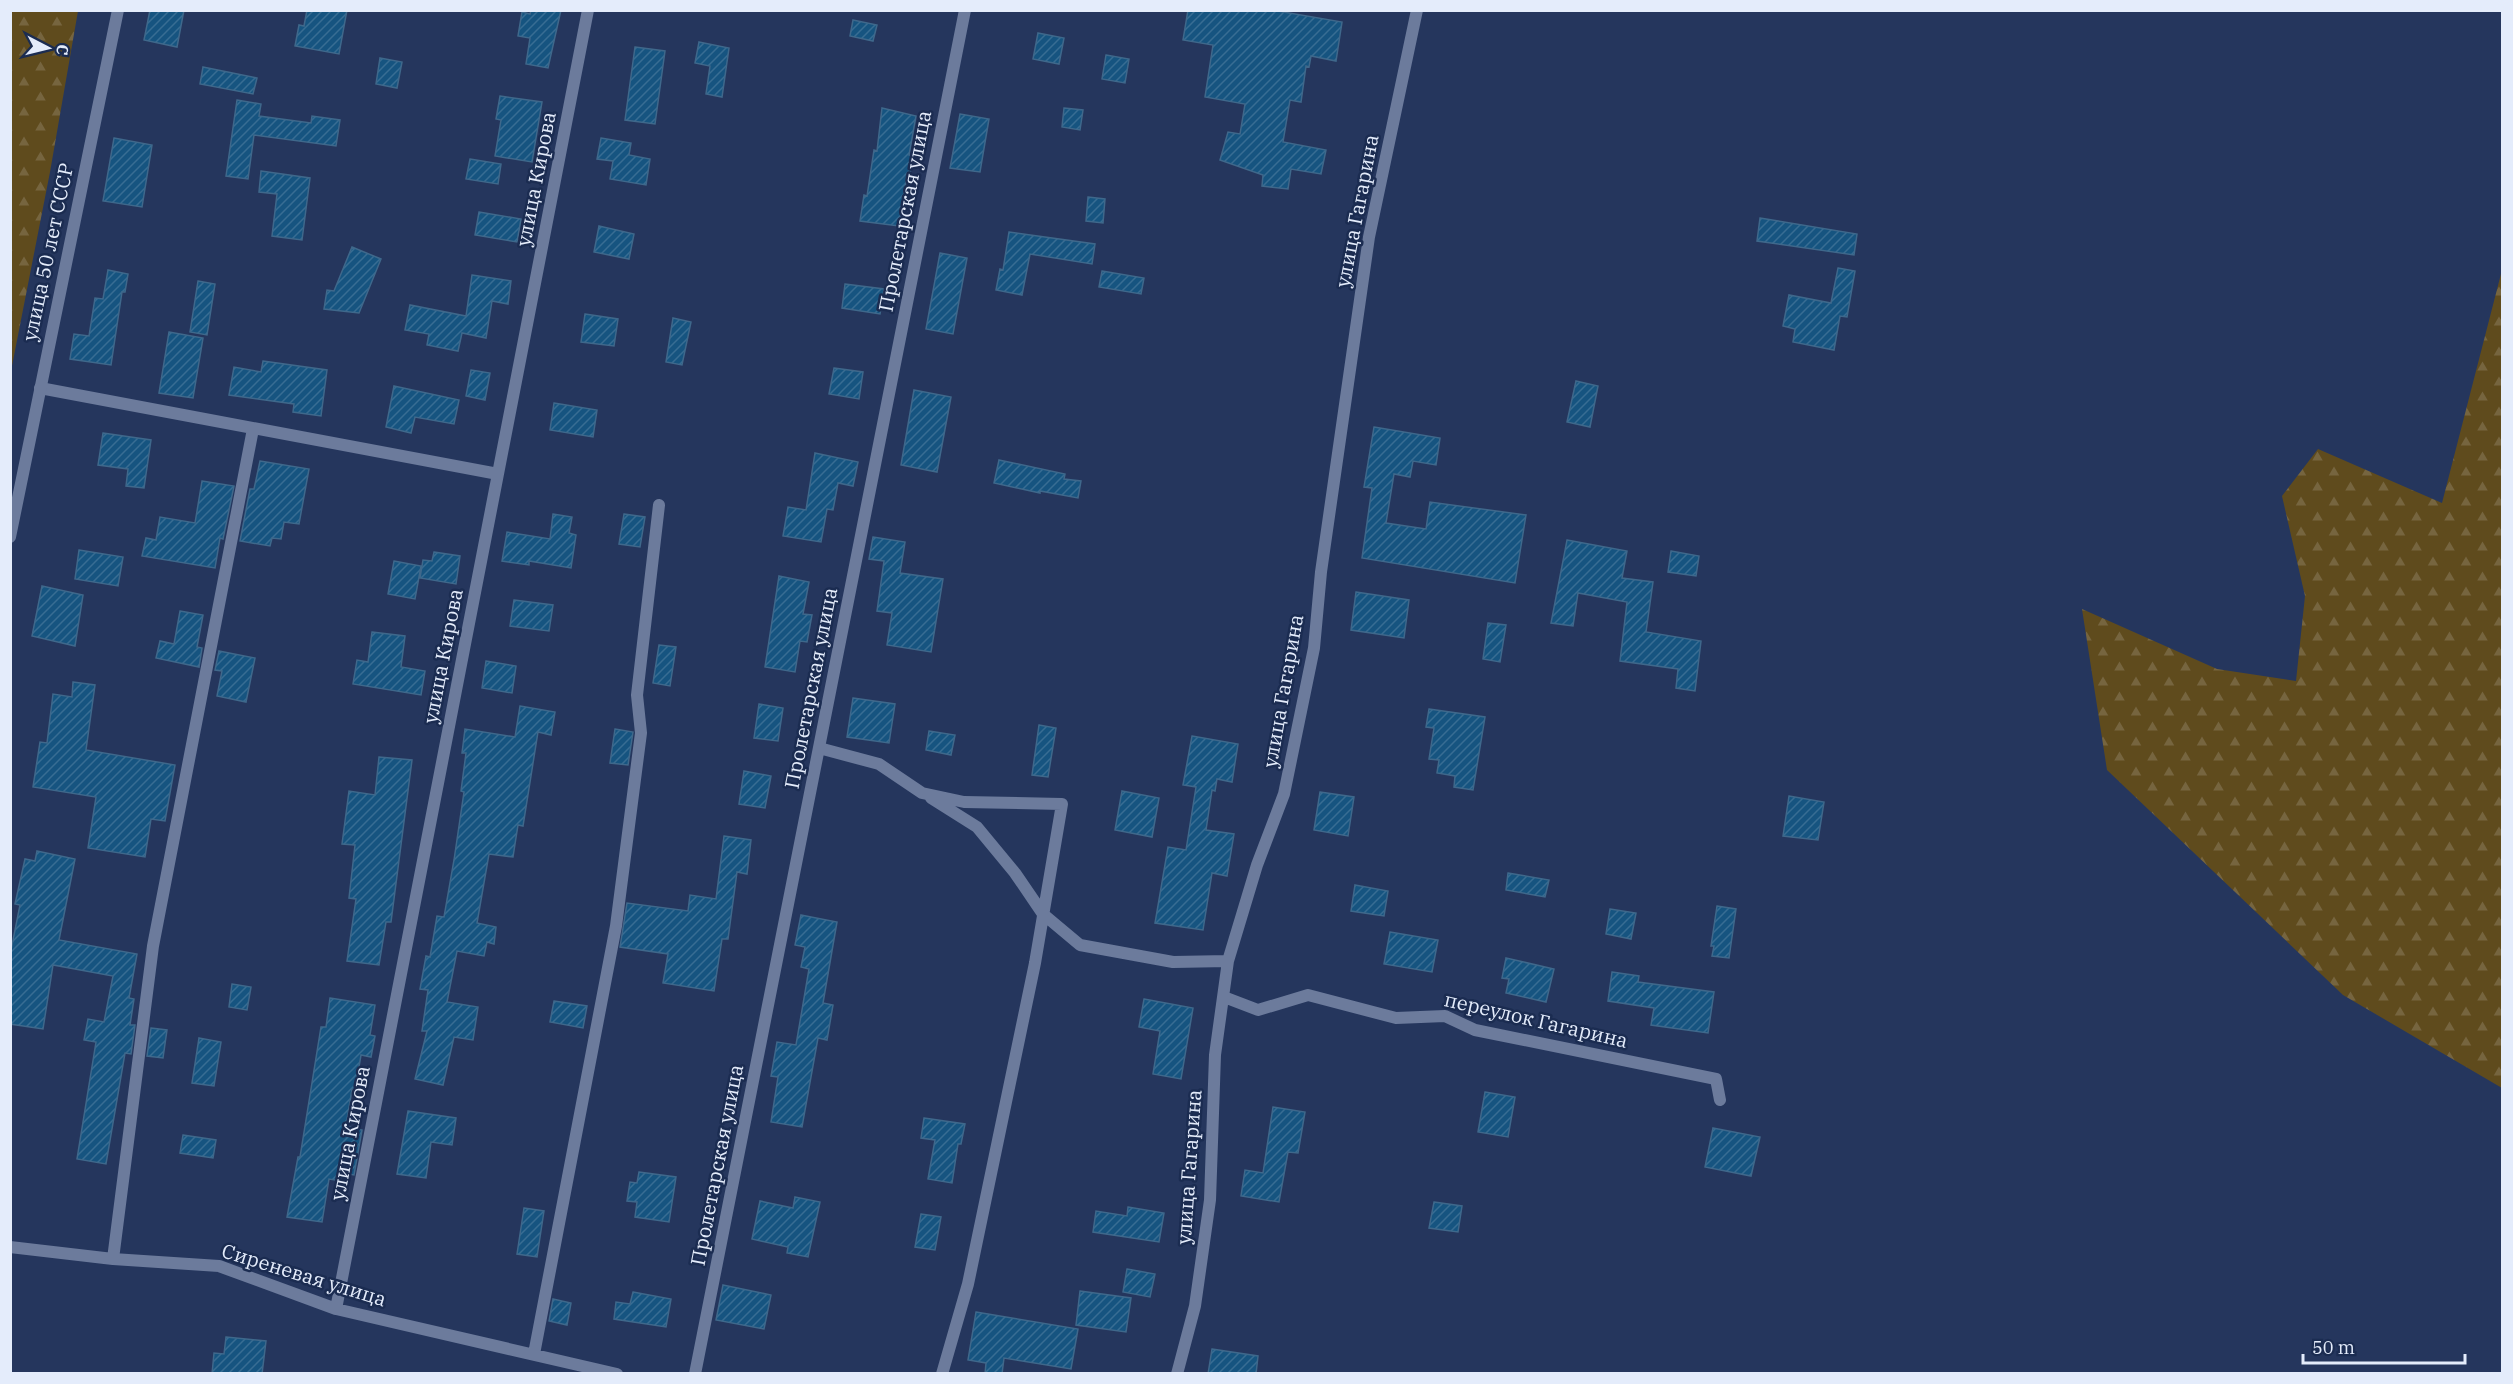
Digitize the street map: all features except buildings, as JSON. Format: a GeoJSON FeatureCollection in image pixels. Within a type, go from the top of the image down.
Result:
{"type":"FeatureCollection","features":[{"type":"Feature","properties":{"kind":"street","name":"улица 50 лет СССР"},"geometry":{"type":"LineString","coordinates":[[10,537],[118,10]]}},
{"type":"Feature","properties":{"kind":"street","name":"улица Кирова"},"geometry":{"type":"LineString","coordinates":[[336,1309],[588,10]]}},
{"type":"Feature","properties":{"kind":"street","name":"Пролетарская улица"},"geometry":{"type":"LineString","coordinates":[[695,1374],[965,10]]}},
{"type":"Feature","properties":{"kind":"street","name":"улица Гагарина"},"geometry":{"type":"LineString","coordinates":[[1177,1374],[1195,1306],[1210,1200],[1215,1055],[1228,961],[1257,865],[1284,794],[1314,648],[1320,572],[1369,237],[1417,10]]}},
{"type":"Feature","properties":{"kind":"street"},"geometry":{"type":"LineString","coordinates":[[40,388],[498,474]]}},
{"type":"Feature","properties":{"kind":"street"},"geometry":{"type":"LineString","coordinates":[[113,1259],[153,946],[253,429]]}},
{"type":"Feature","properties":{"kind":"street"},"geometry":{"type":"LineString","coordinates":[[534,1354],[616,927],[641,733],[638,694],[659,505]]}},
{"type":"Feature","properties":{"kind":"street"},"geometry":{"type":"LineString","coordinates":[[819,748],[879,764],[977,827],[1015,873],[1043,914],[1080,945],[1173,962],[1228,961]]}},
{"type":"Feature","properties":{"kind":"street"},"geometry":{"type":"LineString","coordinates":[[922,793],[964,802],[1062,804],[1043,914],[968,1284],[942,1374]]}},
{"type":"Feature","properties":{"kind":"street","name":"переулок Гагарина"},"geometry":{"type":"LineString","coordinates":[[1224,997],[1258,1010],[1308,995],[1396,1018],[1445,1016],[1475,1030],[1716,1079],[1720,1100]]}},
{"type":"Feature","properties":{"kind":"street","name":"Сиреневая улица"},"geometry":{"type":"LineString","coordinates":[[10,1247],[113,1259],[219,1266],[336,1309],[617,1374]]}},
{"type":"Feature","properties":{"kind":"green space"},"geometry":{"type":"Polygon","coordinates":[[[11,10],[78,11],[50,172],[11,371],[11,10]]]}},
{"type":"Feature","properties":{"kind":"green space"},"geometry":{"type":"Polygon","coordinates":[[[2502,270],[2502,1088],[2343,995],[2107,770],[2082,609],[2217,669],[2296,681],[2305,596],[2282,496],[2318,449],[2442,503],[2502,270]]]}}]}
